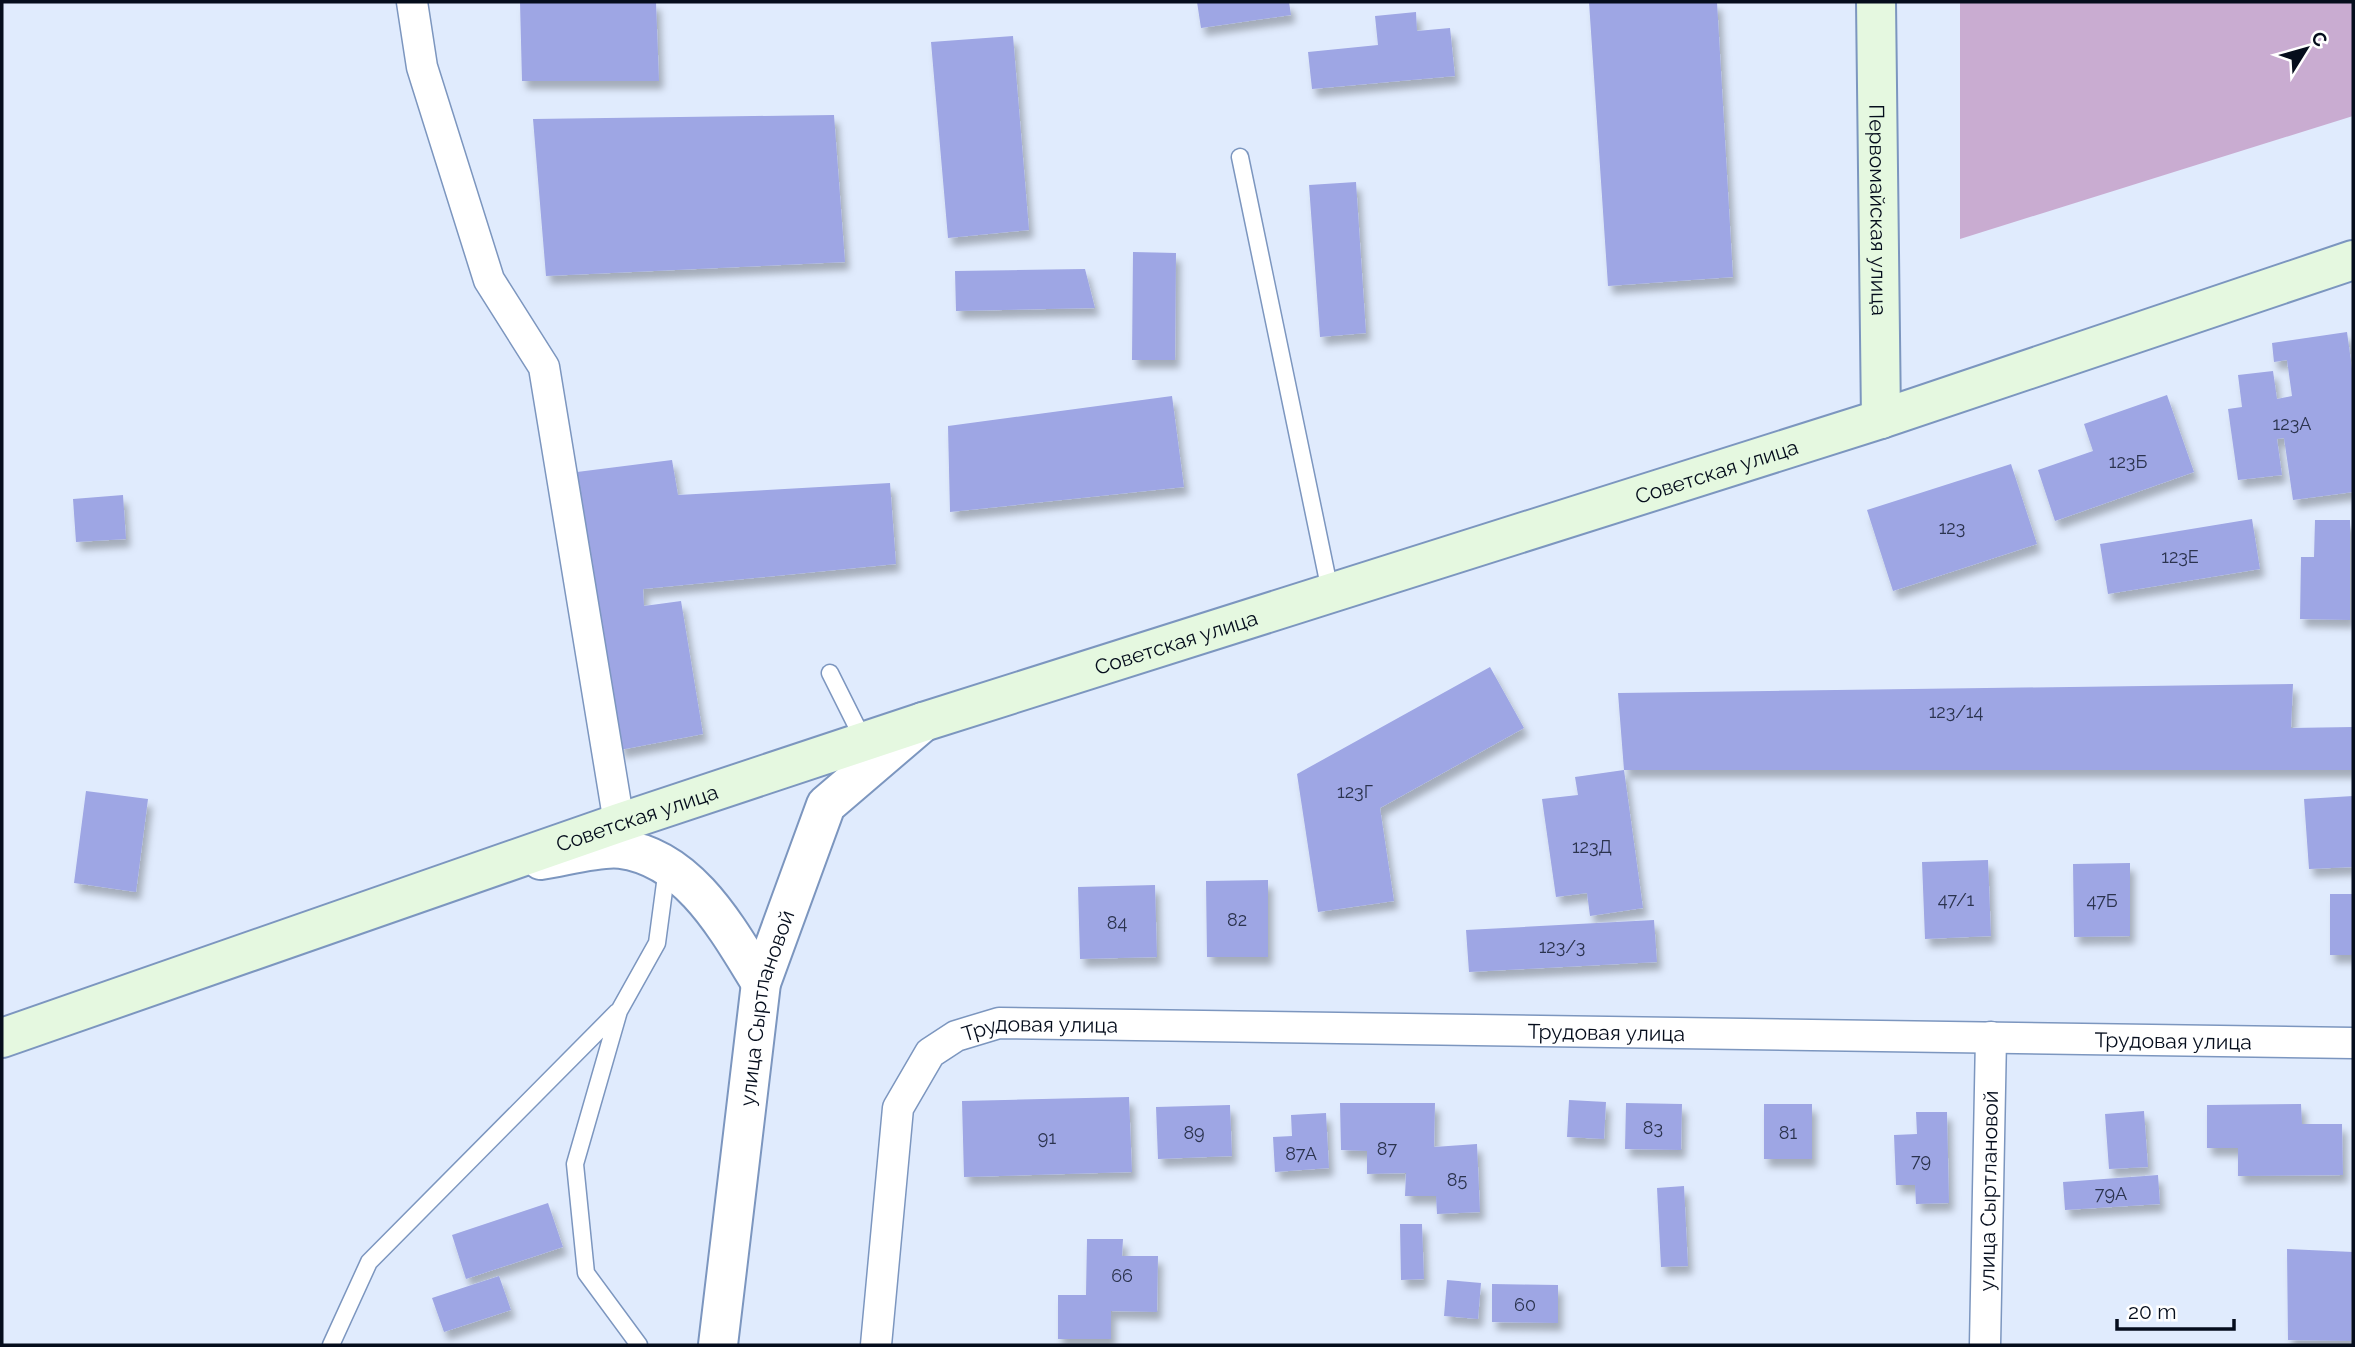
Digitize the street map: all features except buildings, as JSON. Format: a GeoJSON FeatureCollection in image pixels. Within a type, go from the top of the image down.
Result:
{"type":"FeatureCollection","features":[{"type":"Feature","properties":{"kind":"main road","name":"Первомайская улица"},"geometry":{"type":"LineString","coordinates":[[1876,2],[1881,419]]}},
{"type":"Feature","properties":{"kind":"main road","name":"Советская улица"},"geometry":{"type":"LineString","coordinates":[[2,1038],[509,864],[619,823],[923,722],[1330,591],[1881,419],[2353,260]]}},
{"type":"Feature","properties":{"kind":"street"},"geometry":{"type":"LineString","coordinates":[[412,2],[422,67],[489,280],[544,367],[619,823]]}},
{"type":"Feature","properties":{"kind":"street","name":"улица Сыртлановой"},"geometry":{"type":"LineString","coordinates":[[718,1345],[761,983],[826,805],[923,722]]}},
{"type":"Feature","properties":{"kind":"street"},"geometry":{"type":"LineString","coordinates":[[509,864],[621,849],[667,865],[716,911],[761,983]]}},
{"type":"Feature","properties":{"kind":"street","name":"Трудовая улица"},"geometry":{"type":"LineString","coordinates":[[876,1345],[898,1108],[930,1053],[956,1036],[999,1023],[2353,1043]]}},
{"type":"Feature","properties":{"kind":"street","name":"улица Сыртлановой"},"geometry":{"type":"LineString","coordinates":[[1985,1345],[1991,1037]]}},
{"type":"Feature","properties":{"kind":"lane"},"geometry":{"type":"LineString","coordinates":[[1240,157],[1330,591]]}},
{"type":"Feature","properties":{"kind":"lane"},"geometry":{"type":"LineString","coordinates":[[830,673],[865,743]]}},
{"type":"Feature","properties":{"kind":"lane"},"geometry":{"type":"LineString","coordinates":[[639,1345],[586,1273],[575,1164],[619,1011],[657,943],[667,865]]}},
{"type":"Feature","properties":{"kind":"lane"},"geometry":{"type":"LineString","coordinates":[[331,1345],[369,1262],[619,1011]]}},
{"type":"Feature","properties":{"kind":"shaded area"},"geometry":{"type":"Polygon","coordinates":[[[1960,2],[2353,2],[2353,116],[1960,239],[1960,2]]]}}]}
